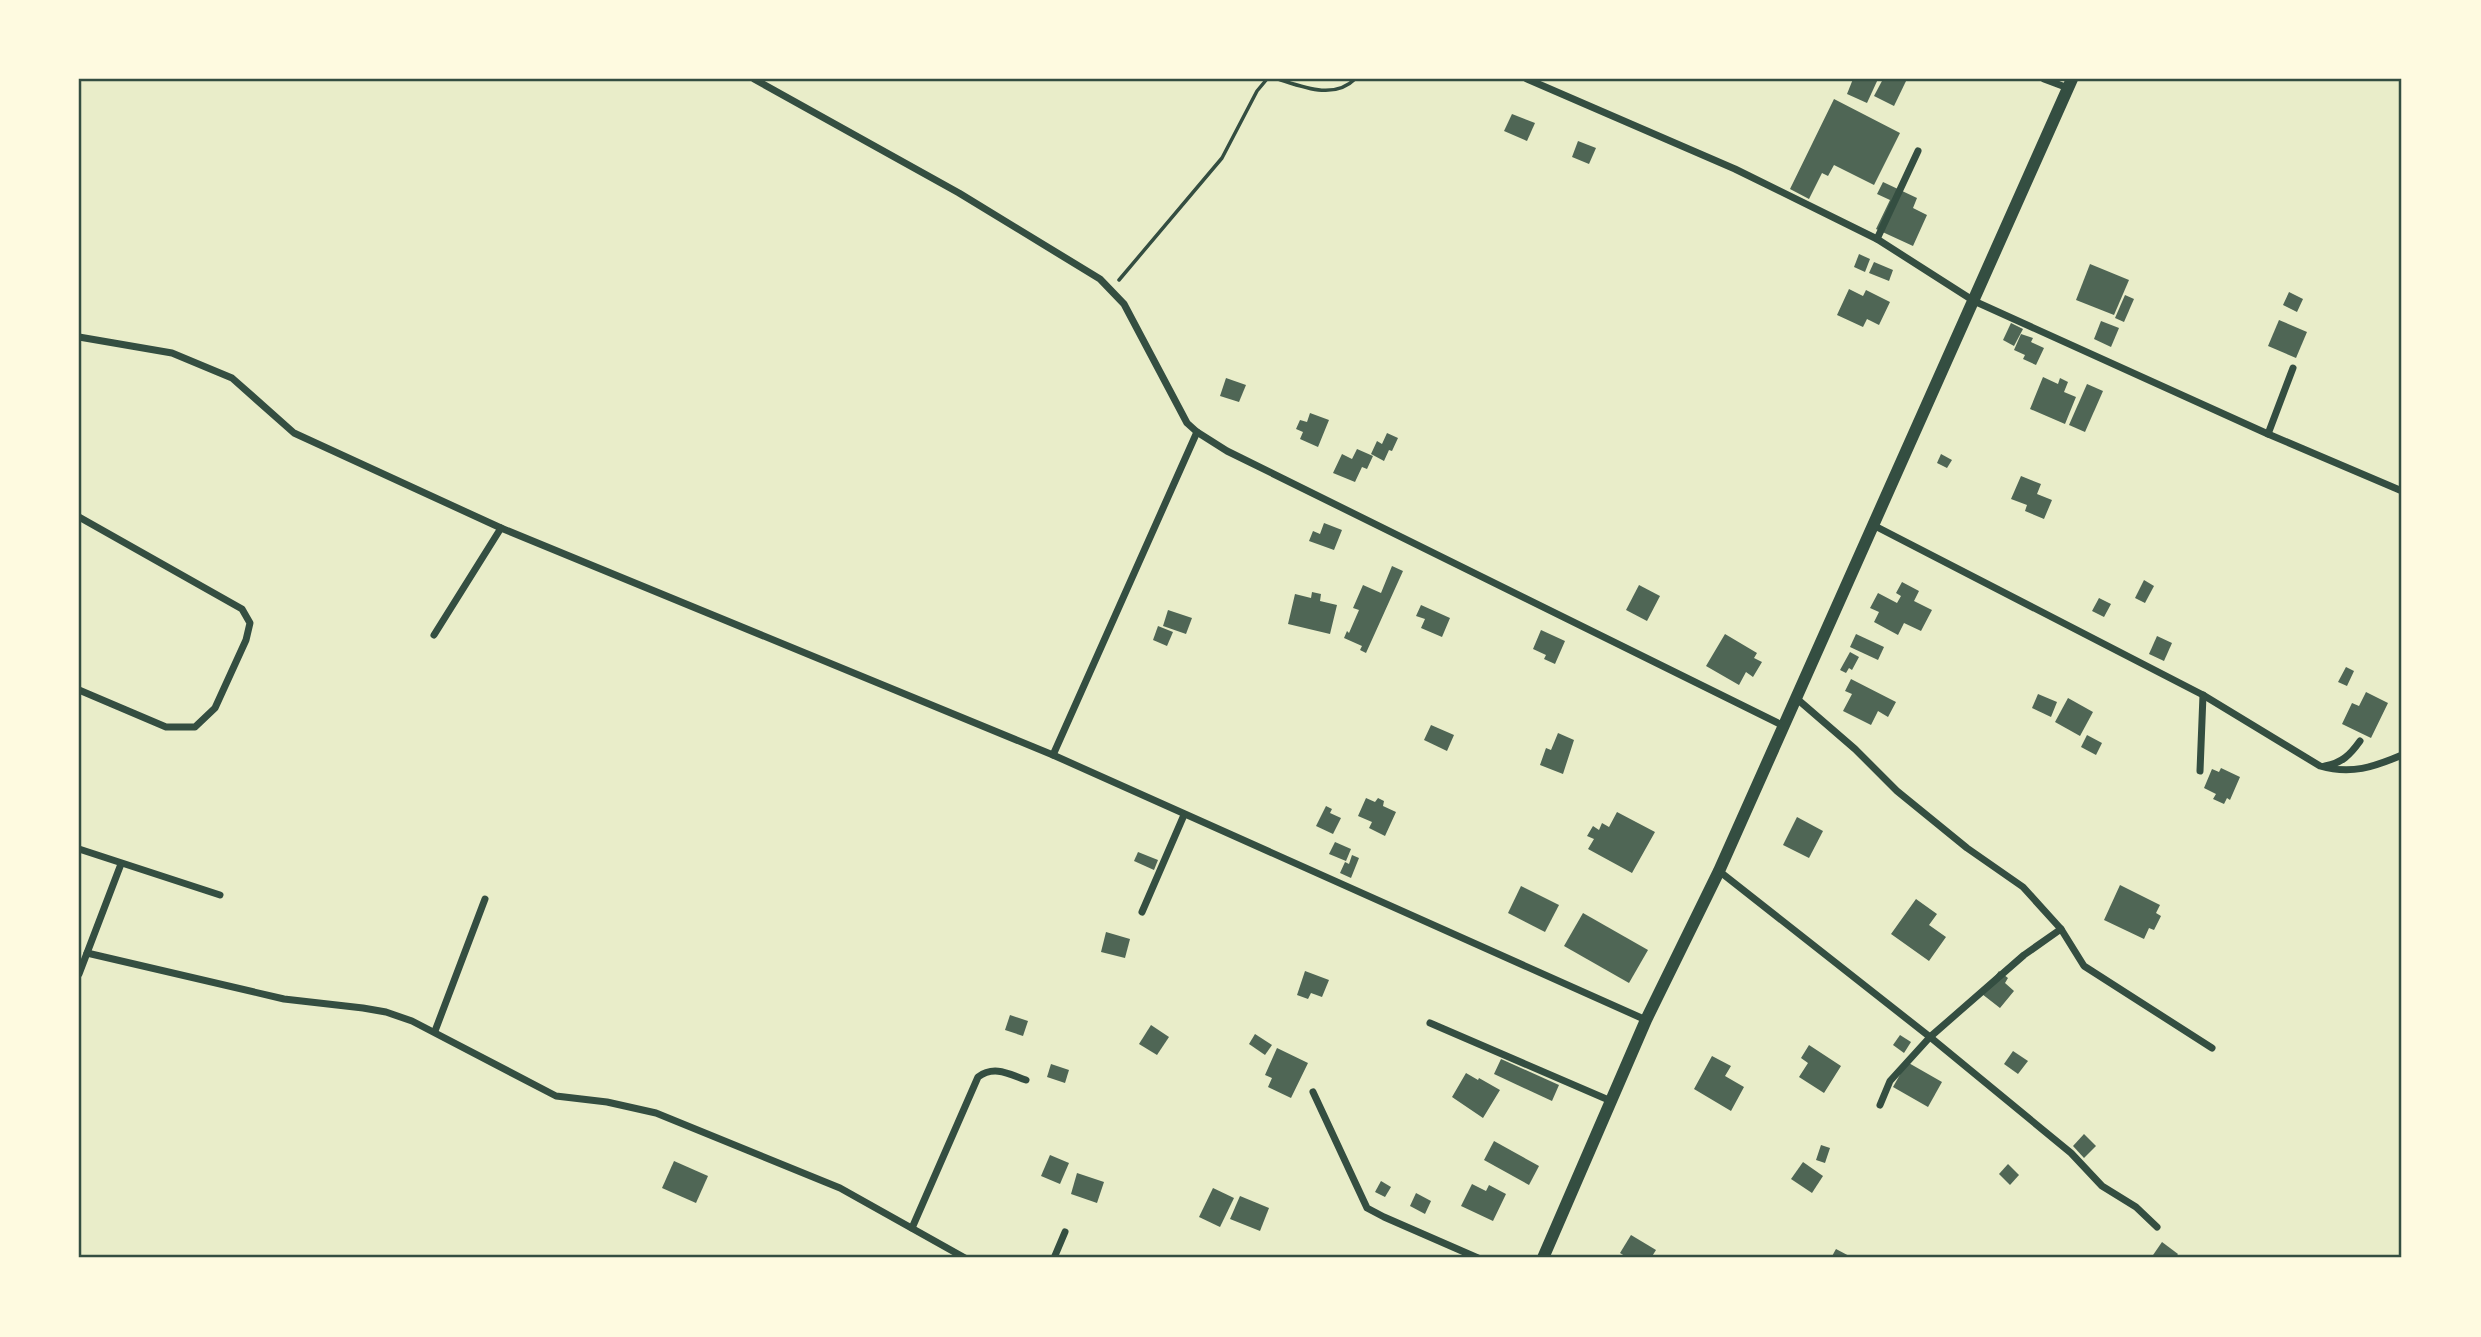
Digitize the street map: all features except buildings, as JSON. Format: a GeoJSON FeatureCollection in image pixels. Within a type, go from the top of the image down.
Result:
{"type":"FeatureCollection","features":[{"type":"Feature","properties":{"kind":"street"},"geometry":{"type":"LineString","coordinates":[[754,79],[959,193],[1100,279],[1124,304],[1186,423],[1197,432],[1227,450],[1784,726]]}},
{"type":"Feature","properties":{"kind":"street"},"geometry":{"type":"LineString","coordinates":[[1527,79],[1735,169],[1877,239],[1974,300],[2402,492]]}},
{"type":"Feature","properties":{"kind":"street"},"geometry":{"type":"LineString","coordinates":[[1543,1258],[1646,1020],[1719,871],[2070,83],[2044,79]]}},
{"type":"Feature","properties":{"kind":"street"},"geometry":{"type":"LineString","coordinates":[[1877,239],[1918,150]]}},
{"type":"Feature","properties":{"kind":"street"},"geometry":{"type":"LineString","coordinates":[[79,337],[172,353],[232,378],[294,433],[501,528],[1053,755],[1646,1020]]}},
{"type":"Feature","properties":{"kind":"street"},"geometry":{"type":"LineString","coordinates":[[2268,434],[2293,368]]}},
{"type":"Feature","properties":{"kind":"street"},"geometry":{"type":"LineString","coordinates":[[1053,755],[1197,432]]}},
{"type":"Feature","properties":{"kind":"street"},"geometry":{"type":"LineString","coordinates":[[79,517],[242,609],[250,623],[246,640],[215,708],[195,727],[166,727],[79,690]]}},
{"type":"Feature","properties":{"kind":"street"},"geometry":{"type":"LineString","coordinates":[[1873,525],[2203,695],[2320,766],[2337,771],[2357,771],[2402,755]]}},
{"type":"Feature","properties":{"kind":"street"},"geometry":{"type":"LineString","coordinates":[[434,635],[501,528]]}},
{"type":"Feature","properties":{"kind":"street"},"geometry":{"type":"LineString","coordinates":[[2200,771],[2203,695]]}},
{"type":"Feature","properties":{"kind":"street"},"geometry":{"type":"LineString","coordinates":[[1796,698],[1898,791],[1967,848],[2023,887],[2061,929],[2084,967],[2213,1048]]}},
{"type":"Feature","properties":{"kind":"street"},"geometry":{"type":"LineString","coordinates":[[2320,766],[2337,764],[2350,756],[2360,741]]}},
{"type":"Feature","properties":{"kind":"street"},"geometry":{"type":"LineString","coordinates":[[1142,912],[1184,815]]}},
{"type":"Feature","properties":{"kind":"street"},"geometry":{"type":"LineString","coordinates":[[79,849],[220,895]]}},
{"type":"Feature","properties":{"kind":"street"},"geometry":{"type":"LineString","coordinates":[[79,974],[121,864]]}},
{"type":"Feature","properties":{"kind":"street"},"geometry":{"type":"LineString","coordinates":[[1719,871],[1930,1037],[2071,1153],[2102,1186],[2136,1207],[2157,1227]]}},
{"type":"Feature","properties":{"kind":"street"},"geometry":{"type":"LineString","coordinates":[[435,1031],[485,899]]}},
{"type":"Feature","properties":{"kind":"street"},"geometry":{"type":"LineString","coordinates":[[1880,1105],[1890,1081],[1930,1037],[2024,955],[2061,929]]}},
{"type":"Feature","properties":{"kind":"street"},"geometry":{"type":"LineString","coordinates":[[87,953],[284,999],[386,1012],[435,1031],[556,1096],[607,1102],[656,1113],[841,1188],[965,1258]]}},
{"type":"Feature","properties":{"kind":"street"},"geometry":{"type":"LineString","coordinates":[[1430,1023],[1611,1101]]}},
{"type":"Feature","properties":{"kind":"street"},"geometry":{"type":"LineString","coordinates":[[912,1228],[978,1077],[987,1070],[998,1070],[1026,1080]]}},
{"type":"Feature","properties":{"kind":"street"},"geometry":{"type":"LineString","coordinates":[[1313,1093],[1367,1208],[1478,1258]]}},
{"type":"Feature","properties":{"kind":"street"},"geometry":{"type":"LineString","coordinates":[[1054,1258],[1065,1232]]}},
{"type":"Feature","properties":{"kind":"path"},"geometry":{"type":"LineString","coordinates":[[1111,289],[1222,158],[1257,91],[1267,79]]}},
{"type":"Feature","properties":{"kind":"path"},"geometry":{"type":"LineString","coordinates":[[1278,79],[1312,90],[1335,90],[1355,79]]}}]}
